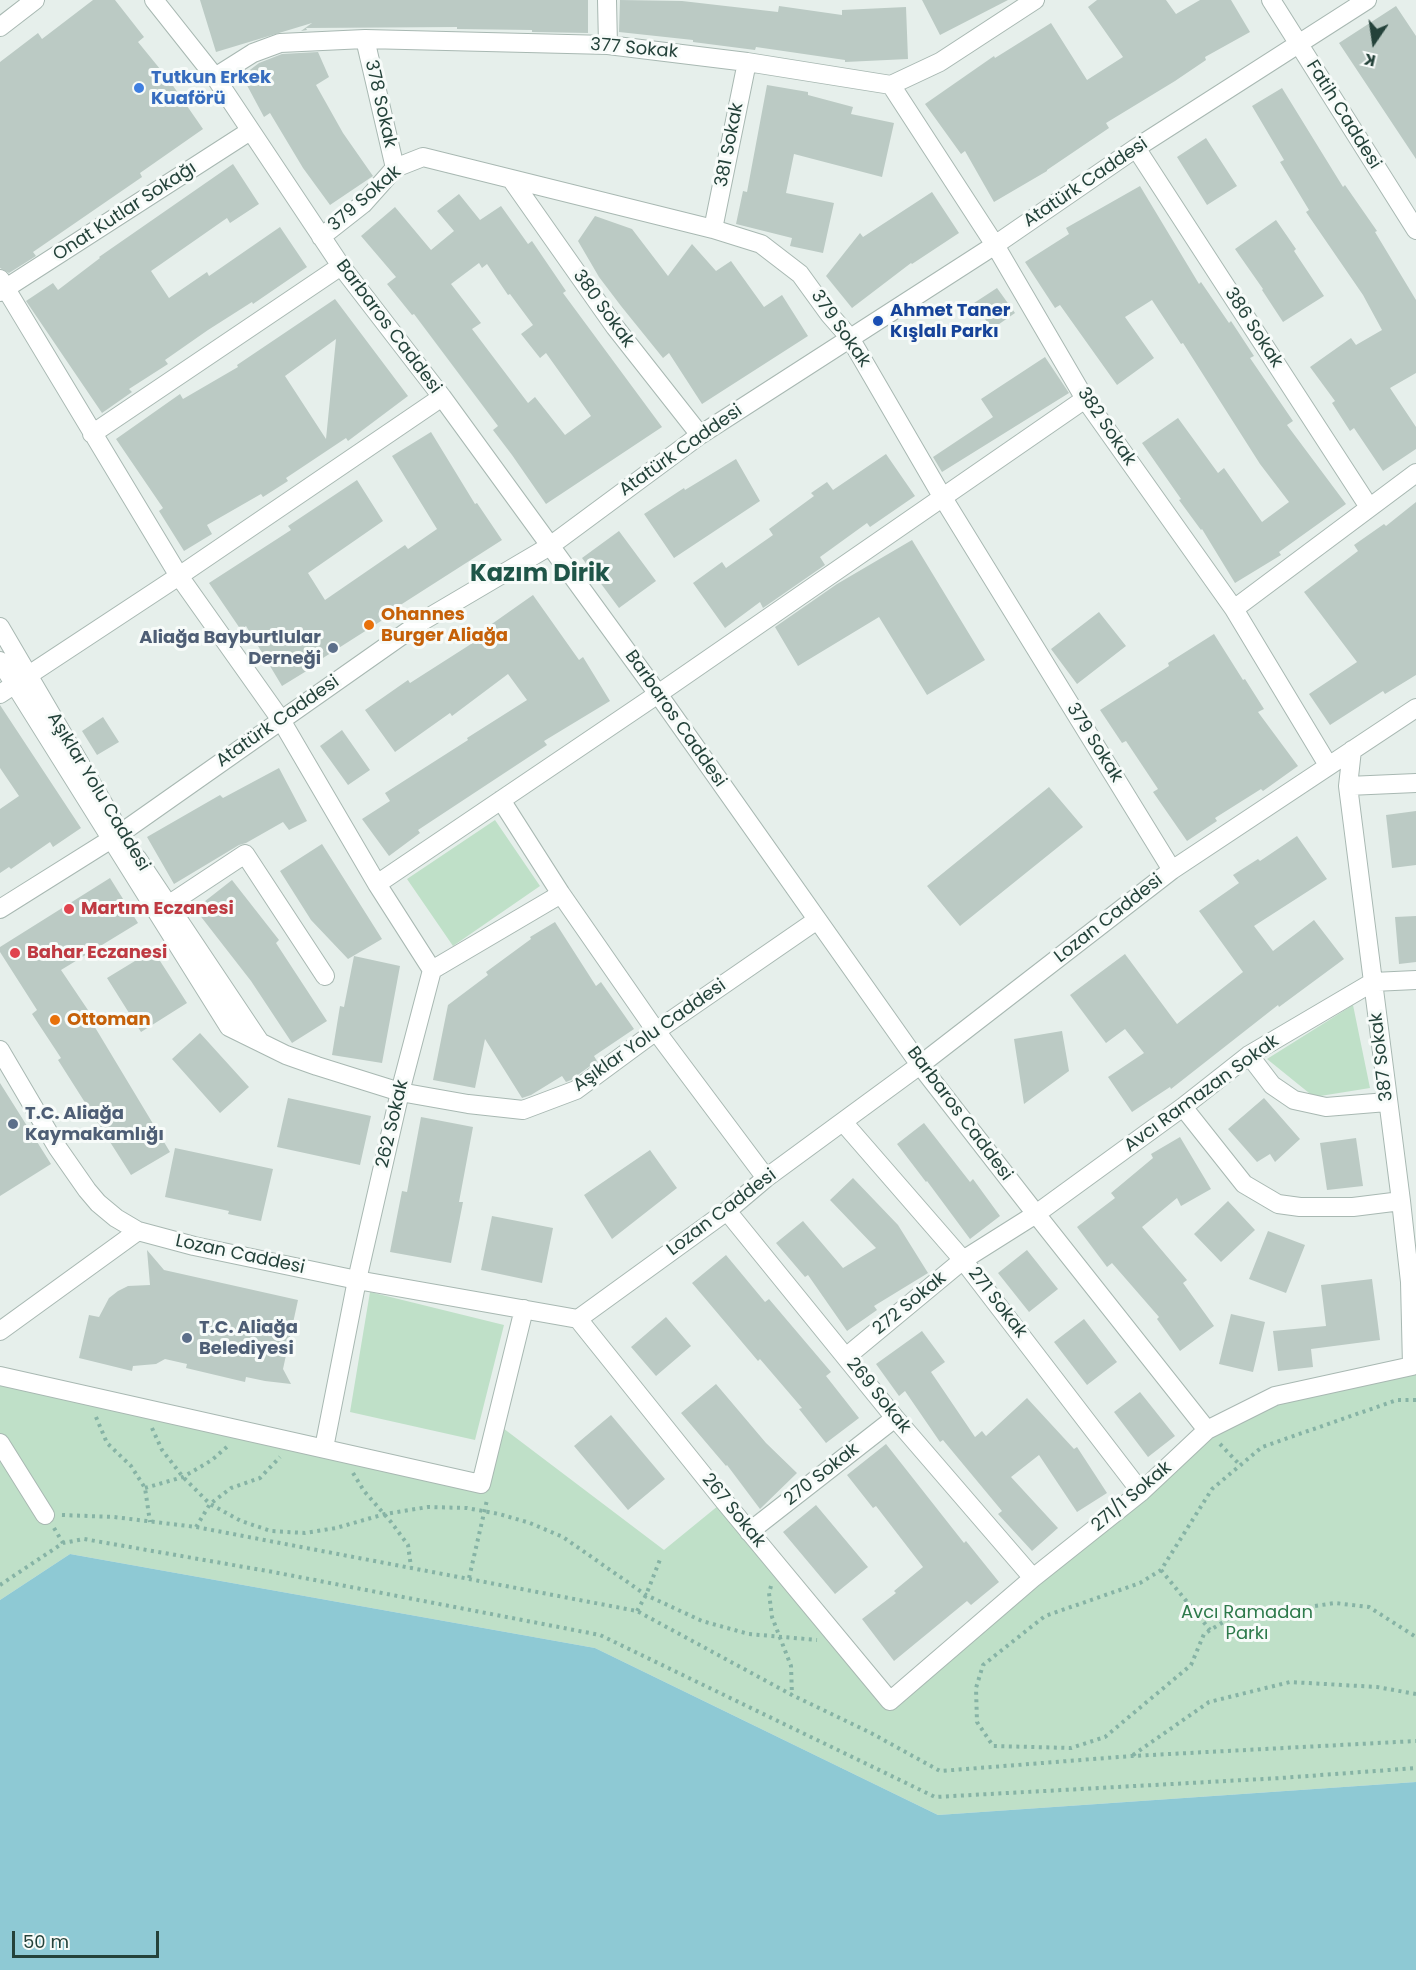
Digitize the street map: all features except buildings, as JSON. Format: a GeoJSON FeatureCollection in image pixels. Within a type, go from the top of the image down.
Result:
{"type":"FeatureCollection","features":[{"type":"Feature","properties":{"kind":"street"},"geometry":{"type":"LineString","coordinates":[[0,26],[35,0]]}},
{"type":"Feature","properties":{"kind":"street","name":"Barbaros Caddesi"},"geometry":{"type":"LineString","coordinates":[[154,0],[215,77],[321,237],[442,397],[658,694],[920,1065],[1207,1430]]}},
{"type":"Feature","properties":{"kind":"street"},"geometry":{"type":"LineString","coordinates":[[607,0],[608,45]]}},
{"type":"Feature","properties":{"kind":"street"},"geometry":{"type":"LineString","coordinates":[[891,85],[940,62],[1035,0]]}},
{"type":"Feature","properties":{"kind":"street","name":"Fatih Caddesi"},"geometry":{"type":"LineString","coordinates":[[1271,0],[1416,230]]}},
{"type":"Feature","properties":{"kind":"street","name":"Atatürk Caddesi"},"geometry":{"type":"LineString","coordinates":[[0,909],[116,837],[421,622],[550,546],[700,435],[996,245],[1136,148],[1367,0]]}},
{"type":"Feature","properties":{"kind":"street","name":"377 Sokak"},"geometry":{"type":"LineString","coordinates":[[215,77],[253,52],[280,43],[365,39],[608,45],[747,62],[891,85]]}},
{"type":"Feature","properties":{"kind":"street","name":"378 Sokak"},"geometry":{"type":"LineString","coordinates":[[365,39],[395,168]]}},
{"type":"Feature","properties":{"kind":"street","name":"381 Sokak"},"geometry":{"type":"LineString","coordinates":[[713,229],[747,62]]}},
{"type":"Feature","properties":{"kind":"street","name":"382 Sokak"},"geometry":{"type":"LineString","coordinates":[[891,85],[996,245],[1085,399],[1234,609],[1329,765]]}},
{"type":"Feature","properties":{"kind":"street","name":"Onat Kutlar Sokağı"},"geometry":{"type":"LineString","coordinates":[[2,287],[250,131]]}},
{"type":"Feature","properties":{"kind":"street","name":"386 Sokak"},"geometry":{"type":"LineString","coordinates":[[1136,148],[1369,507]]}},
{"type":"Feature","properties":{"kind":"street","name":"379 Sokak"},"geometry":{"type":"LineString","coordinates":[[321,237],[363,204],[395,168],[423,156],[713,229],[761,244],[800,274],[850,338],[944,498],[1172,870]]}},
{"type":"Feature","properties":{"kind":"street","name":"380 Sokak"},"geometry":{"type":"LineString","coordinates":[[511,179],[615,327],[700,435]]}},
{"type":"Feature","properties":{"kind":"street"},"geometry":{"type":"LineString","coordinates":[[92,434],[342,266]]}},
{"type":"Feature","properties":{"kind":"street"},"geometry":{"type":"LineString","coordinates":[[2,287],[179,576],[281,720],[377,884],[432,970],[561,894]]}},
{"type":"Feature","properties":{"kind":"street"},"geometry":{"type":"LineString","coordinates":[[14,685],[442,397]]}},
{"type":"Feature","properties":{"kind":"street"},"geometry":{"type":"LineString","coordinates":[[377,884],[658,694],[1085,399]]}},
{"type":"Feature","properties":{"kind":"street"},"geometry":{"type":"LineString","coordinates":[[1234,609],[1416,473]]}},
{"type":"Feature","properties":{"kind":"street","name":"Aşıklar Yolu Caddesi"},"geometry":{"type":"LineString","coordinates":[[0,627],[14,685]]}},
{"type":"Feature","properties":{"kind":"street","name":"Aşıklar Yolu Caddesi"},"geometry":{"type":"LineString","coordinates":[[0,661],[116,837],[229,1027],[317,1066],[400,1092],[468,1104],[523,1110],[576,1090],[656,1030],[817,920]]}},
{"type":"Feature","properties":{"kind":"street","name":"Lozan Caddesi"},"geometry":{"type":"LineString","coordinates":[[0,1050],[57,1147],[87,1190],[116,1218],[138,1232],[357,1280],[578,1319],[727,1211],[766,1178],[920,1065],[1172,870],[1416,708]]}},
{"type":"Feature","properties":{"kind":"street","name":"387 Sokak"},"geometry":{"type":"LineString","coordinates":[[1353,750],[1348,786],[1413,1281],[1412,1366]]}},
{"type":"Feature","properties":{"kind":"street"},"geometry":{"type":"LineString","coordinates":[[1348,786],[1416,783]]}},
{"type":"Feature","properties":{"kind":"street"},"geometry":{"type":"LineString","coordinates":[[501,800],[561,894],[656,1030],[766,1178]]}},
{"type":"Feature","properties":{"kind":"street","name":"Aşıklar Yolu Caddesi"},"geometry":{"type":"LineString","coordinates":[[116,837],[168,905],[261,1043]]}},
{"type":"Feature","properties":{"kind":"street"},"geometry":{"type":"LineString","coordinates":[[168,905],[245,854],[325,976]]}},
{"type":"Feature","properties":{"kind":"street","name":"262 Sokak"},"geometry":{"type":"LineString","coordinates":[[324,1448],[357,1280],[400,1092],[432,970]]}},
{"type":"Feature","properties":{"kind":"street"},"geometry":{"type":"LineString","coordinates":[[1373,982],[1416,980]]}},
{"type":"Feature","properties":{"kind":"street","name":"Avcı Ramazan Sokak"},"geometry":{"type":"LineString","coordinates":[[1036,1214],[1183,1107],[1249,1055],[1373,982]]}},
{"type":"Feature","properties":{"kind":"street"},"geometry":{"type":"LineString","coordinates":[[1249,1055],[1272,1085],[1294,1100],[1326,1107],[1388,1102]]}},
{"type":"Feature","properties":{"kind":"street"},"geometry":{"type":"LineString","coordinates":[[1183,1107],[1244,1184],[1278,1204],[1300,1207],[1353,1207],[1401,1201]]}},
{"type":"Feature","properties":{"kind":"street","name":"271 Sokak"},"geometry":{"type":"LineString","coordinates":[[843,1122],[963,1260],[1141,1492]]}},
{"type":"Feature","properties":{"kind":"street","name":"269 Sokak"},"geometry":{"type":"LineString","coordinates":[[727,1211],[895,1418],[1033,1578]]}},
{"type":"Feature","properties":{"kind":"street","name":"272 Sokak"},"geometry":{"type":"LineString","coordinates":[[846,1357],[963,1260],[1036,1214]]}},
{"type":"Feature","properties":{"kind":"street"},"geometry":{"type":"LineString","coordinates":[[0,1330],[138,1232]]}},
{"type":"Feature","properties":{"kind":"street"},"geometry":{"type":"LineString","coordinates":[[0,1376],[481,1484],[524,1309]]}},
{"type":"Feature","properties":{"kind":"street","name":"267 Sokak"},"geometry":{"type":"LineString","coordinates":[[578,1319],[749,1532],[890,1701]]}},
{"type":"Feature","properties":{"kind":"street","name":"271/1 Sokak"},"geometry":{"type":"LineString","coordinates":[[890,1701],[1033,1578],[1141,1492],[1207,1430],[1275,1396],[1412,1366]]}},
{"type":"Feature","properties":{"kind":"street","name":"270 Sokak"},"geometry":{"type":"LineString","coordinates":[[749,1532],[895,1418]]}},
{"type":"Feature","properties":{"kind":"street"},"geometry":{"type":"LineString","coordinates":[[0,1443],[45,1515]]}},
{"type":"Feature","properties":{"kind":"path"},"geometry":{"type":"LineString","coordinates":[[92,1395],[97,1421],[107,1443],[131,1466],[145,1488],[150,1521]]}},
{"type":"Feature","properties":{"kind":"path"},"geometry":{"type":"LineString","coordinates":[[1416,1400],[1397,1400],[1262,1447],[1212,1489],[1161,1570],[1140,1583],[1045,1616],[983,1665],[976,1688],[977,1722],[993,1746],[1071,1748],[1105,1737],[1191,1665],[1204,1634],[1228,1619],[1335,1603],[1369,1607],[1416,1637]]}},
{"type":"Feature","properties":{"kind":"path"},"geometry":{"type":"LineString","coordinates":[[146,1407],[162,1450],[183,1477],[210,1504],[242,1521],[271,1531],[305,1533],[336,1528],[385,1514],[428,1507],[484,1511],[530,1523],[564,1537],[646,1595],[702,1621],[749,1634],[841,1641]]}},
{"type":"Feature","properties":{"kind":"path"},"geometry":{"type":"LineString","coordinates":[[145,1488],[183,1477],[212,1460],[230,1444],[240,1429]]}},
{"type":"Feature","properties":{"kind":"path"},"geometry":{"type":"LineString","coordinates":[[1207,1430],[1240,1465]]}},
{"type":"Feature","properties":{"kind":"path"},"geometry":{"type":"LineString","coordinates":[[195,1527],[210,1504],[231,1488],[260,1478],[295,1441]]}},
{"type":"Feature","properties":{"kind":"path"},"geometry":{"type":"LineString","coordinates":[[348,1454],[351,1471],[364,1491],[408,1545],[411,1568]]}},
{"type":"Feature","properties":{"kind":"path"},"geometry":{"type":"LineString","coordinates":[[469,1578],[489,1490]]}},
{"type":"Feature","properties":{"kind":"path"},"geometry":{"type":"LineString","coordinates":[[45,1515],[94,1516],[195,1527],[637,1611],[792,1695],[871,1733],[940,1771],[1131,1756],[1416,1741]]}},
{"type":"Feature","properties":{"kind":"path"},"geometry":{"type":"LineString","coordinates":[[0,1585],[63,1543],[84,1539],[273,1572],[600,1635],[935,1797],[1281,1778],[1416,1768]]}},
{"type":"Feature","properties":{"kind":"path"},"geometry":{"type":"LineString","coordinates":[[637,1611],[661,1557]]}},
{"type":"Feature","properties":{"kind":"path"},"geometry":{"type":"LineString","coordinates":[[778,1565],[769,1593],[772,1617],[791,1666],[792,1695]]}},
{"type":"Feature","properties":{"kind":"path"},"geometry":{"type":"LineString","coordinates":[[1161,1570],[1210,1630]]}},
{"type":"Feature","properties":{"kind":"path"},"geometry":{"type":"LineString","coordinates":[[1131,1756],[1209,1702],[1290,1682],[1377,1687],[1416,1694]]}},
{"type":"Feature","properties":{"kind":"green space"},"geometry":{"type":"Polygon","coordinates":[[[495,820],[540,886],[453,946],[407,879],[495,820]]]}},
{"type":"Feature","properties":{"kind":"green space"},"geometry":{"type":"Polygon","coordinates":[[[1353,1005],[1370,1088],[1314,1097],[1267,1059],[1353,1005]]]}},
{"type":"Feature","properties":{"kind":"green space","name":"Avcı Ramadan Parkı"},"geometry":{"type":"Polygon","coordinates":[[[1416,1281],[1416,1782],[938,1815],[595,1648],[70,1554],[0,1600],[0,1376],[481,1484],[495,1422],[664,1550],[724,1501],[890,1701],[1207,1430],[1275,1396],[1411,1366],[1416,1281]]]}},
{"type":"Feature","properties":{"kind":"green space"},"geometry":{"type":"Polygon","coordinates":[[[370,1292],[504,1325],[475,1440],[350,1412],[370,1292]]]}},
{"type":"Feature","properties":{"kind":"water"},"geometry":{"type":"Polygon","coordinates":[[[70,1554],[595,1648],[938,1815],[1416,1782],[1416,1970],[0,1970],[0,1600],[70,1554]]]}},
{"type":"Feature","properties":{"kind":"place","name":"Tutkun Erkek Kuaförü"},"geometry":{"type":"Point","coordinates":[139,88]}},
{"type":"Feature","properties":{"kind":"place","name":"Ahmet Taner Kışlalı Parkı"},"geometry":{"type":"Point","coordinates":[878,321]}},
{"type":"Feature","properties":{"kind":"place","name":"Ohannes Burger Aliağa"},"geometry":{"type":"Point","coordinates":[369,625]}},
{"type":"Feature","properties":{"kind":"place","name":"Aliağa Bayburtlular Derneği"},"geometry":{"type":"Point","coordinates":[333,648]}},
{"type":"Feature","properties":{"kind":"place","name":"Martım Eczanesi"},"geometry":{"type":"Point","coordinates":[69,909]}},
{"type":"Feature","properties":{"kind":"place","name":"Bahar Eczanesi"},"geometry":{"type":"Point","coordinates":[15,953]}},
{"type":"Feature","properties":{"kind":"place","name":"Ottoman"},"geometry":{"type":"Point","coordinates":[55,1020]}},
{"type":"Feature","properties":{"kind":"place","name":"T.C. Aliağa Kaymakamlığı"},"geometry":{"type":"Point","coordinates":[13,1124]}},
{"type":"Feature","properties":{"kind":"place","name":"T.C. Aliağa Belediyesi"},"geometry":{"type":"Point","coordinates":[187,1338]}},
{"type":"Feature","properties":{"kind":"district","name":"Kazım Dirik"},"geometry":{"type":"Point","coordinates":[540,575]}}]}
